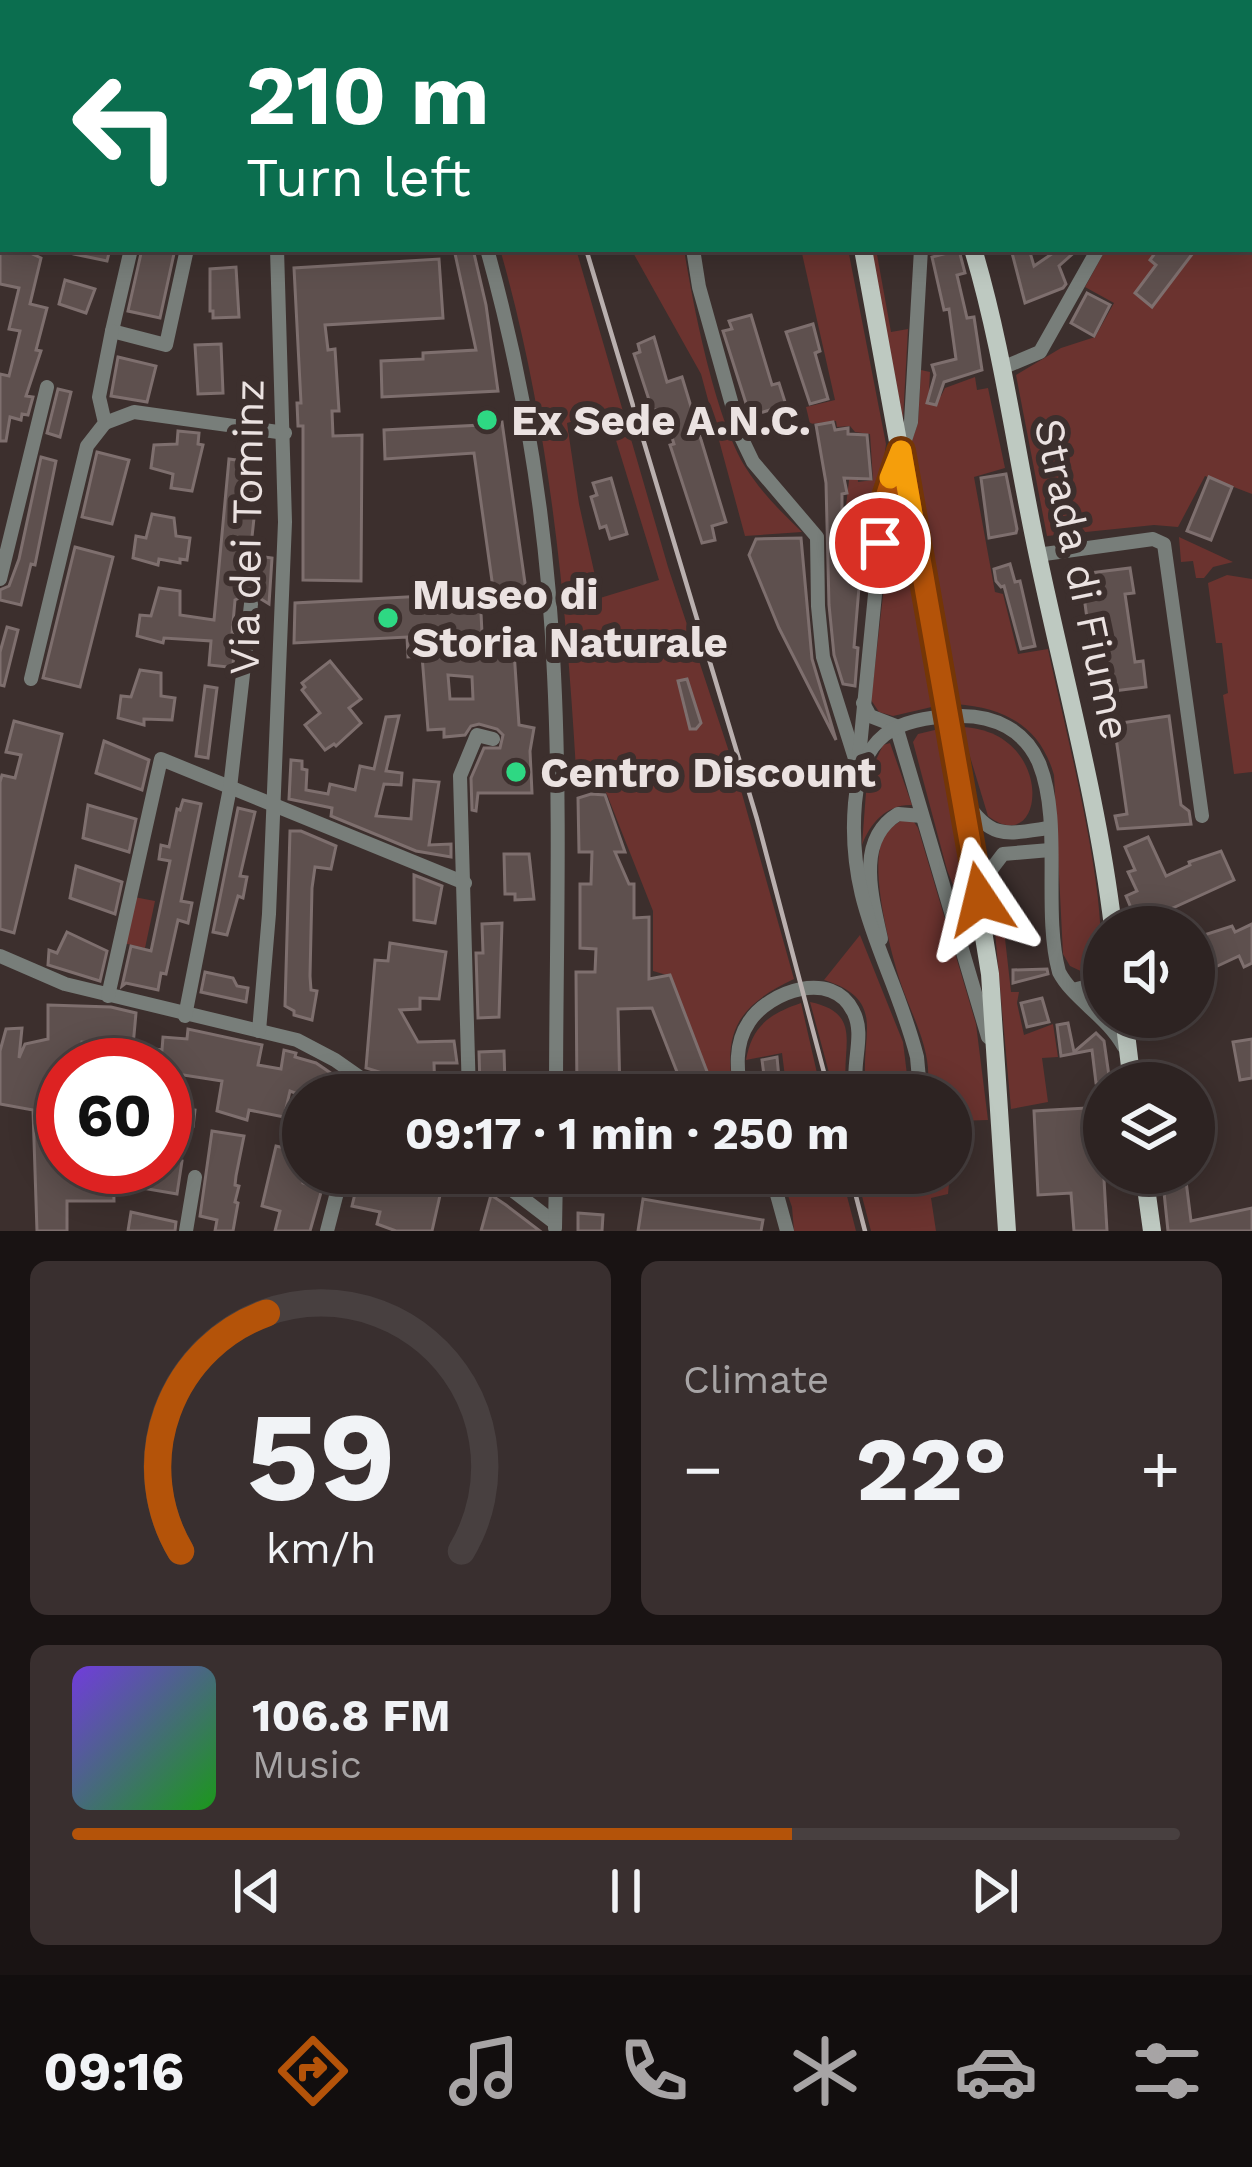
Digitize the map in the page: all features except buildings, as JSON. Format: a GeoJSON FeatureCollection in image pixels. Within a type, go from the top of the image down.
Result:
{"type":"FeatureCollection","features":[{"type":"Feature","properties":{"kind":"main road"},"geometry":{"type":"LineString","coordinates":[[863,252],[980,899],[999,1084],[1006,1231]]}},
{"type":"Feature","properties":{"kind":"main road","name":"Strada di Fiume"},"geometry":{"type":"LineString","coordinates":[[974,252],[1102,838],[1110,906]]}},
{"type":"Feature","properties":{"kind":"main road"},"geometry":{"type":"LineString","coordinates":[[1126,1038],[1129,1062]]}},
{"type":"Feature","properties":{"kind":"main road"},"geometry":{"type":"LineString","coordinates":[[1147,1194],[1152,1231]]}},
{"type":"Feature","properties":{"kind":"street"},"geometry":{"type":"LineString","coordinates":[[105,423],[99,397],[130,252]]}},
{"type":"Feature","properties":{"kind":"street"},"geometry":{"type":"LineString","coordinates":[[112,331],[166,345],[186,252]]}},
{"type":"Feature","properties":{"kind":"street","name":"Via dei Tominz"},"geometry":{"type":"LineString","coordinates":[[259,1030],[269,914],[285,522],[277,252]]}},
{"type":"Feature","properties":{"kind":"street"},"geometry":{"type":"LineString","coordinates":[[488,252],[505,314],[538,504],[551,635],[556,1074]]}},
{"type":"Feature","properties":{"kind":"street"},"geometry":{"type":"LineString","coordinates":[[693,252],[741,437],[752,462],[817,537],[824,657],[858,768]]}},
{"type":"Feature","properties":{"kind":"street"},"geometry":{"type":"LineString","coordinates":[[919,1074],[917,1057],[866,919],[854,859],[863,703],[884,503],[911,422],[921,252]]}},
{"type":"Feature","properties":{"kind":"street"},"geometry":{"type":"LineString","coordinates":[[1002,368],[1040,352],[1096,252]]}},
{"type":"Feature","properties":{"kind":"street"},"geometry":{"type":"LineString","coordinates":[[0,578],[47,387]]}},
{"type":"Feature","properties":{"kind":"street"},"geometry":{"type":"LineString","coordinates":[[31,679],[87,446],[105,423],[134,412],[285,433]]}},
{"type":"Feature","properties":{"kind":"street"},"geometry":{"type":"LineString","coordinates":[[1037,555],[1153,539],[1164,544],[1202,816]]}},
{"type":"Feature","properties":{"kind":"street"},"geometry":{"type":"LineString","coordinates":[[185,1016],[230,788],[251,604]]}},
{"type":"Feature","properties":{"kind":"street"},"geometry":{"type":"LineString","coordinates":[[863,703],[870,716],[896,726]]}},
{"type":"Feature","properties":{"kind":"street"},"geometry":{"type":"LineString","coordinates":[[858,768],[896,726],[962,716],[987,719],[1018,733],[1042,773],[1055,959],[1065,984],[1083,990]]}},
{"type":"Feature","properties":{"kind":"street"},"geometry":{"type":"LineString","coordinates":[[896,726],[972,975],[999,1084]]}},
{"type":"Feature","properties":{"kind":"street"},"geometry":{"type":"LineString","coordinates":[[470,1074],[460,776],[477,736],[493,739]]}},
{"type":"Feature","properties":{"kind":"street"},"geometry":{"type":"LineString","coordinates":[[108,996],[160,759],[465,883]]}},
{"type":"Feature","properties":{"kind":"street"},"geometry":{"type":"LineString","coordinates":[[962,797],[987,829],[1000,833],[1048,828]]}},
{"type":"Feature","properties":{"kind":"street"},"geometry":{"type":"LineString","coordinates":[[889,979],[873,895],[872,843],[877,831],[898,814],[922,817]]}},
{"type":"Feature","properties":{"kind":"street"},"geometry":{"type":"LineString","coordinates":[[980,899],[984,879],[1004,854],[1050,850]]}},
{"type":"Feature","properties":{"kind":"street"},"geometry":{"type":"LineString","coordinates":[[0,956],[51,980],[297,1040],[346,1074]]}},
{"type":"Feature","properties":{"kind":"street"},"geometry":{"type":"LineString","coordinates":[[738,1074],[738,1044],[748,1022],[782,994],[812,988],[829,991],[854,1012],[856,1074]]}},
{"type":"Feature","properties":{"kind":"street"},"geometry":{"type":"LineString","coordinates":[[1118,1038],[1129,1062]]}},
{"type":"Feature","properties":{"kind":"street"},"geometry":{"type":"LineString","coordinates":[[186,1231],[195,1177]]}},
{"type":"Feature","properties":{"kind":"street"},"geometry":{"type":"LineString","coordinates":[[327,1231],[337,1194]]}},
{"type":"Feature","properties":{"kind":"street"},"geometry":{"type":"LineString","coordinates":[[515,1194],[555,1227]]}},
{"type":"Feature","properties":{"kind":"street"},"geometry":{"type":"LineString","coordinates":[[555,1227],[556,1194]]}},
{"type":"Feature","properties":{"kind":"street"},"geometry":{"type":"LineString","coordinates":[[777,1194],[787,1231]]}},
{"type":"Feature","properties":{"kind":"shaded area"},"geometry":{"type":"Polygon","coordinates":[[[501,252],[577,252],[794,979],[759,1000],[738,1023],[730,1054],[731,1074],[708,1074],[670,976],[653,971],[653,911],[604,787],[577,788],[568,652],[544,449],[501,252]],[[607,411],[567,423],[600,598],[659,580],[607,411]]]}},
{"type":"Feature","properties":{"kind":"shaded area"},"geometry":{"type":"Polygon","coordinates":[[[633,252],[685,252],[707,362],[735,447],[758,485],[802,532],[745,536],[701,374],[633,252]]]}},
{"type":"Feature","properties":{"kind":"shaded area"},"geometry":{"type":"Polygon","coordinates":[[[802,252],[849,252],[886,444],[875,526],[853,525],[853,515],[845,514],[851,464],[857,464],[858,482],[873,480],[870,434],[855,432],[850,426],[837,427],[836,421],[810,424],[806,407],[835,400],[802,252]]]}},
{"type":"Feature","properties":{"kind":"shaded area"},"geometry":{"type":"Polygon","coordinates":[[[872,252],[877,252],[891,332],[908,329],[903,419],[872,252]]]}},
{"type":"Feature","properties":{"kind":"shaded area"},"geometry":{"type":"Polygon","coordinates":[[[1104,252],[1252,252],[1252,494],[1205,476],[1178,527],[1154,525],[1047,536],[1016,375],[1061,348],[1095,337],[1114,303],[1085,287],[1104,252]]]}},
{"type":"Feature","properties":{"kind":"shaded area"},"geometry":{"type":"Polygon","coordinates":[[[921,370],[930,372],[929,391],[941,396],[945,388],[975,377],[977,390],[988,388],[1005,468],[974,477],[995,592],[1003,594],[1018,654],[1048,649],[1085,816],[1098,906],[1083,906],[1083,972],[1070,966],[1063,954],[1054,775],[1048,758],[1030,732],[1005,715],[956,704],[908,451],[918,423],[921,370]]]}},
{"type":"Feature","properties":{"kind":"shaded area"},"geometry":{"type":"Polygon","coordinates":[[[895,491],[936,706],[893,716],[879,712],[871,700],[895,491]]]}},
{"type":"Feature","properties":{"kind":"shaded area"},"geometry":{"type":"Polygon","coordinates":[[[1179,537],[1233,562],[1196,578],[1193,561],[1181,562],[1179,537]]]}},
{"type":"Feature","properties":{"kind":"shaded area"},"geometry":{"type":"Polygon","coordinates":[[[1227,575],[1252,579],[1252,772],[1234,774],[1223,695],[1228,693],[1222,643],[1216,643],[1208,583],[1227,575]]]}},
{"type":"Feature","properties":{"kind":"shaded area"},"geometry":{"type":"Polygon","coordinates":[[[961,727],[992,734],[1014,748],[1027,768],[1032,790],[1022,822],[1007,825],[988,816],[961,727]]]}},
{"type":"Feature","properties":{"kind":"shaded area"},"geometry":{"type":"Polygon","coordinates":[[[939,729],[975,939],[947,870],[913,742],[918,734],[939,729]]]}},
{"type":"Feature","properties":{"kind":"shaded area"},"geometry":{"type":"Polygon","coordinates":[[[890,743],[912,805],[881,816],[862,845],[867,779],[883,745],[890,743]]]}},
{"type":"Feature","properties":{"kind":"shaded area"},"geometry":{"type":"Polygon","coordinates":[[[902,820],[918,828],[976,1024],[988,1120],[972,1120],[972,1074],[928,1074],[880,895],[878,862],[888,831],[902,820]]]}},
{"type":"Feature","properties":{"kind":"shaded area"},"geometry":{"type":"Polygon","coordinates":[[[998,876],[1011,992],[1019,992],[1024,1035],[1053,1024],[1058,1057],[1042,1058],[1048,1102],[1011,1109],[992,899],[998,876]]]}},
{"type":"Feature","properties":{"kind":"shaded area"},"geometry":{"type":"Polygon","coordinates":[[[134,897],[155,901],[145,948],[123,943],[134,897]]]}},
{"type":"Feature","properties":{"kind":"shaded area"},"geometry":{"type":"Polygon","coordinates":[[[860,935],[903,1042],[907,1074],[865,1074],[864,1009],[844,988],[824,980],[860,935]]]}},
{"type":"Feature","properties":{"kind":"shaded area"},"geometry":{"type":"Polygon","coordinates":[[[810,1002],[828,1008],[845,1025],[846,1074],[829,1074],[810,1002]]]}},
{"type":"Feature","properties":{"kind":"shaded area"},"geometry":{"type":"Polygon","coordinates":[[[801,1003],[817,1074],[785,1074],[782,1053],[746,1060],[753,1038],[780,1012],[801,1003]]]}},
{"type":"Feature","properties":{"kind":"shaded area"},"geometry":{"type":"Polygon","coordinates":[[[787,1194],[846,1194],[856,1231],[794,1231],[787,1194]]]}},
{"type":"Feature","properties":{"kind":"shaded area"},"geometry":{"type":"Polygon","coordinates":[[[861,1194],[948,1194],[931,1198],[936,1231],[871,1231],[861,1194]]]}},
{"type":"Feature","properties":{"kind":"railway"},"geometry":{"type":"LineString","coordinates":[[587,252],[757,819],[824,1074]]}},
{"type":"Feature","properties":{"kind":"railway"},"geometry":{"type":"LineString","coordinates":[[855,1194],[865,1231]]}},
{"type":"Feature","properties":{"kind":"slow traffic"},"geometry":{"type":"LineString","coordinates":[[890,478],[901,451],[915,531]]}},
{"type":"Feature","properties":{"kind":"place","name":"Ex Sede A.N.C."},"geometry":{"type":"Point","coordinates":[487,420]}},
{"type":"Feature","properties":{"kind":"place","name":"Museo di Storia Naturale"},"geometry":{"type":"Point","coordinates":[388,618]}},
{"type":"Feature","properties":{"kind":"place","name":"Centro Discount"},"geometry":{"type":"Point","coordinates":[516,772]}},
{"type":"Feature","properties":{"kind":"route"},"geometry":{"type":"LineString","coordinates":[[880,543],[884,503],[901,451],[980,899]]}}]}
